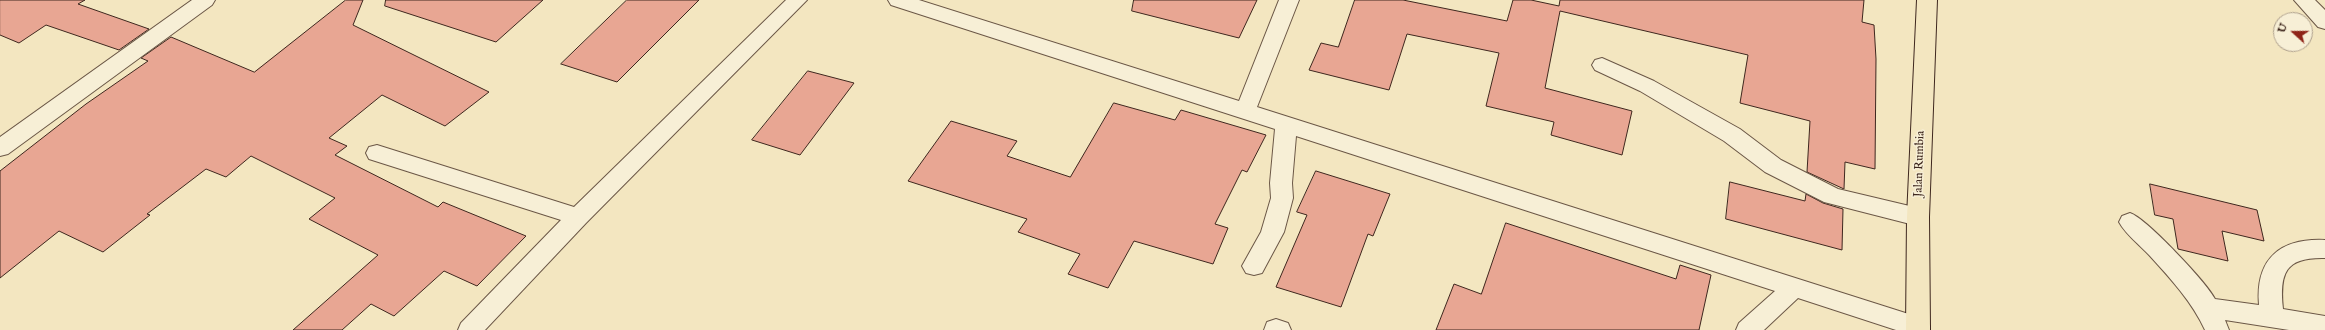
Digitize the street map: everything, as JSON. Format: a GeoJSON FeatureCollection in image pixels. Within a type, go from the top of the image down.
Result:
{"type":"FeatureCollection","features":[{"type":"Feature","properties":{"kind":"highway","name":"Jalan Rumbia"},"geometry":{"type":"LineString","coordinates":[[1917,329],[1918,217],[1927,0]]}},
{"type":"Feature","properties":{"kind":"street"},"geometry":{"type":"LineString","coordinates":[[0,148],[205,0]]}},
{"type":"Feature","properties":{"kind":"street"},"geometry":{"type":"LineString","coordinates":[[470,330],[578,217],[797,0]]}},
{"type":"Feature","properties":{"kind":"street"},"geometry":{"type":"LineString","coordinates":[[898,0],[1286,126],[1795,287],[1917,329]]}},
{"type":"Feature","properties":{"kind":"street"},"geometry":{"type":"LineString","coordinates":[[1245,112],[1289,0]]}},
{"type":"Feature","properties":{"kind":"street"},"geometry":{"type":"LineString","coordinates":[[2304,0],[2325,22]]}},
{"type":"Feature","properties":{"kind":"street"},"geometry":{"type":"LineString","coordinates":[[1602,65],[1647,86],[1732,136],[1773,166],[1832,196],[1918,217]]}},
{"type":"Feature","properties":{"kind":"street"},"geometry":{"type":"LineString","coordinates":[[1254,266],[1272,232],[1282,198],[1281,183],[1286,126]]}},
{"type":"Feature","properties":{"kind":"street"},"geometry":{"type":"LineString","coordinates":[[377,153],[578,217]]}},
{"type":"Feature","properties":{"kind":"street"},"geometry":{"type":"LineString","coordinates":[[2130,222],[2178,271],[2212,319],[2272,317],[2325,326]]}},
{"type":"Feature","properties":{"kind":"street"},"geometry":{"type":"LineString","coordinates":[[2272,317],[2271,303],[2273,269],[2287,254],[2308,247],[2325,249]]}},
{"type":"Feature","properties":{"kind":"street"},"geometry":{"type":"LineString","coordinates":[[1748,330],[1795,287]]}},
{"type":"Feature","properties":{"kind":"building"},"geometry":{"type":"Polygon","coordinates":[[[0,0],[85,0],[78,4],[149,29],[119,50],[46,25],[19,43],[0,35],[0,0]]]}},
{"type":"Feature","properties":{"kind":"building"},"geometry":{"type":"Polygon","coordinates":[[[346,0],[363,0],[353,25],[489,92],[445,126],[382,95],[329,138],[347,146],[335,155],[438,207],[443,202],[526,236],[477,286],[444,271],[394,316],[371,304],[342,330],[293,330],[378,255],[309,219],[335,198],[251,156],[226,177],[206,169],[147,214],[150,215],[103,252],[59,231],[0,278],[0,171],[86,104],[148,61],[141,58],[171,37],[254,72],[346,0]]]}},
{"type":"Feature","properties":{"kind":"building"},"geometry":{"type":"Polygon","coordinates":[[[386,0],[543,0],[496,42],[385,6],[386,0]]]}},
{"type":"Feature","properties":{"kind":"building"},"geometry":{"type":"Polygon","coordinates":[[[627,0],[699,0],[617,82],[561,64],[627,0]]]}},
{"type":"Feature","properties":{"kind":"building"},"geometry":{"type":"Polygon","coordinates":[[[1134,0],[1257,0],[1239,38],[1132,11],[1134,0]]]}},
{"type":"Feature","properties":{"kind":"building"},"geometry":{"type":"Polygon","coordinates":[[[1355,0],[1403,0],[1507,21],[1513,0],[1531,0],[1559,6],[1560,0],[1864,0],[1862,22],[1874,25],[1876,59],[1875,169],[1845,162],[1844,189],[1807,172],[1810,121],[1740,103],[1748,55],[1560,11],[1545,88],[1632,111],[1622,155],[1551,135],[1554,122],[1486,106],[1499,53],[1407,34],[1389,90],[1309,70],[1321,43],[1338,47],[1355,0]]]}},
{"type":"Feature","properties":{"kind":"building"},"geometry":{"type":"Polygon","coordinates":[[[808,71],[854,83],[800,155],[752,140],[808,71]]]}},
{"type":"Feature","properties":{"kind":"building"},"geometry":{"type":"Polygon","coordinates":[[[1114,103],[1175,120],[1181,110],[1266,135],[1247,172],[1242,170],[1215,224],[1228,228],[1213,264],[1134,241],[1108,288],[1068,274],[1080,254],[1018,232],[1027,219],[908,181],[951,121],[1017,141],[1007,156],[1070,177],[1114,103]]]}},
{"type":"Feature","properties":{"kind":"building"},"geometry":{"type":"Polygon","coordinates":[[[1316,171],[1390,194],[1373,236],[1368,234],[1341,307],[1276,287],[1307,215],[1297,212],[1316,171]]]}},
{"type":"Feature","properties":{"kind":"building"},"geometry":{"type":"Polygon","coordinates":[[[1730,182],[1805,201],[1806,194],[1823,203],[1843,209],[1842,250],[1726,219],[1730,182]]]}},
{"type":"Feature","properties":{"kind":"building"},"geometry":{"type":"Polygon","coordinates":[[[2150,184],[2257,210],[2264,241],[2222,231],[2228,261],[2178,249],[2173,219],[2155,215],[2150,184]]]}},
{"type":"Feature","properties":{"kind":"building"},"geometry":{"type":"Polygon","coordinates":[[[1506,223],[1676,279],[1680,265],[1711,275],[1699,330],[1436,330],[1454,284],[1481,294],[1506,223]]]}}]}
